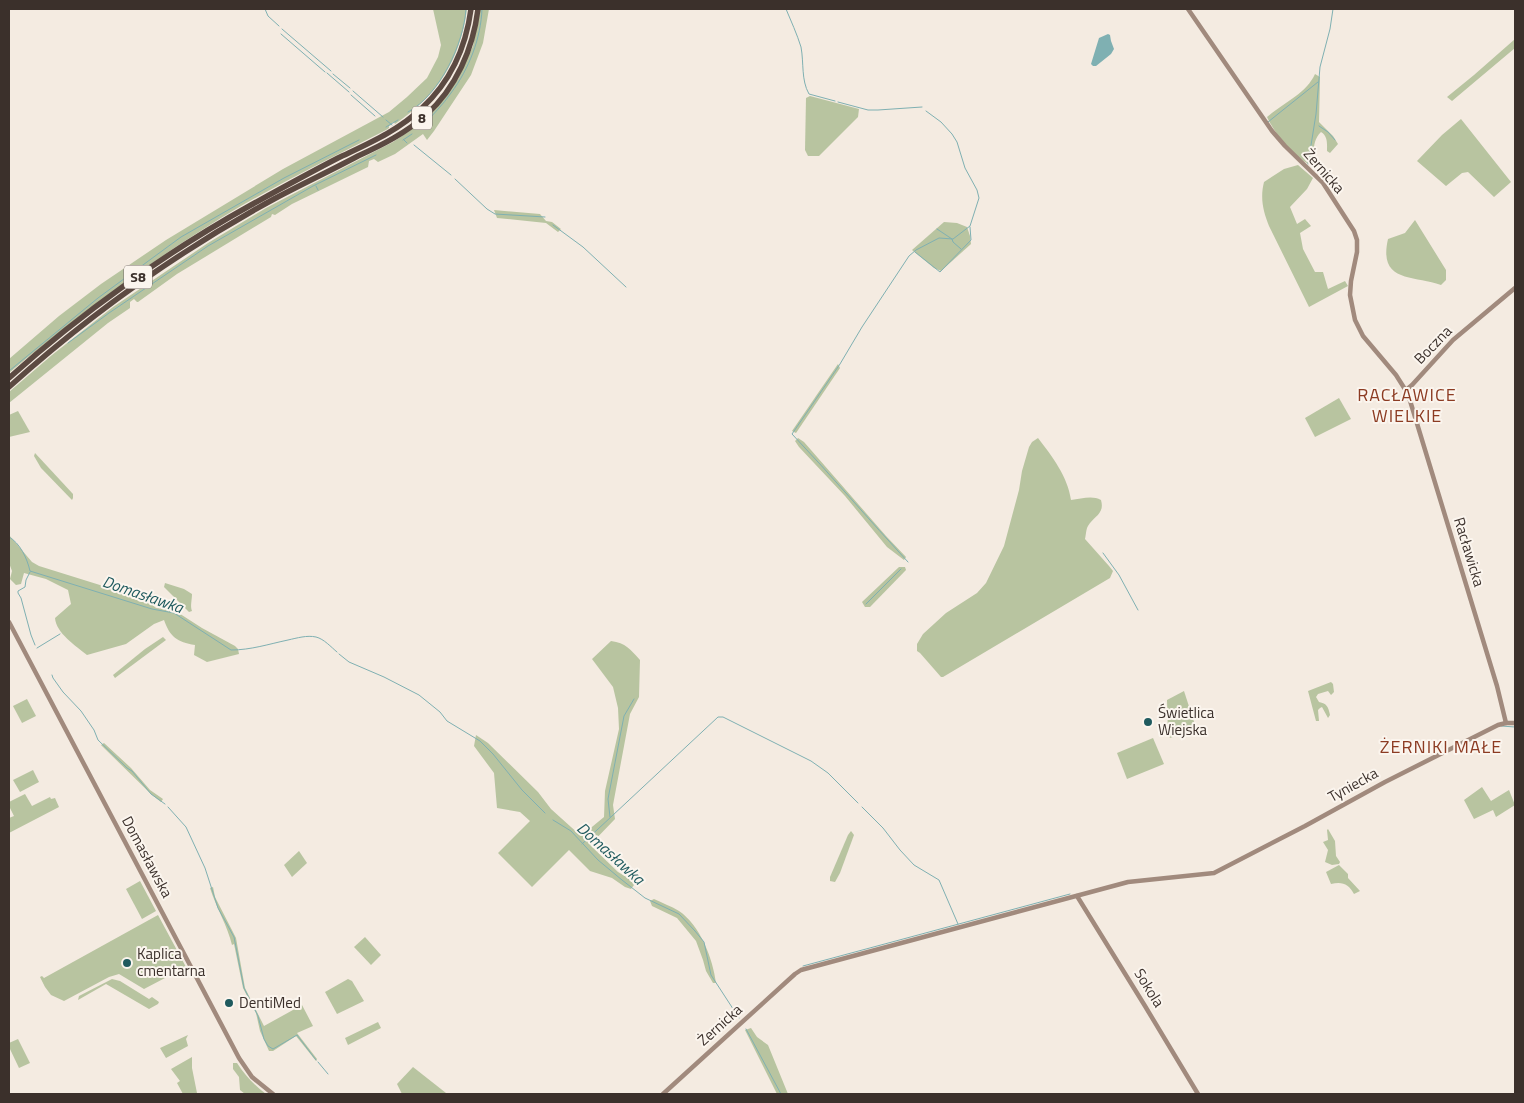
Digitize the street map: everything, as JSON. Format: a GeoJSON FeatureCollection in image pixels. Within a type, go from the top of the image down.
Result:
{"type":"FeatureCollection","features":[{"type":"Feature","properties":{"kind":"highway","name":"8"},"geometry":{"type":"LineString","coordinates":[[278,190],[383,136],[422,108],[438,92],[455,64],[464,42],[471,9]]}},
{"type":"Feature","properties":{"kind":"highway","name":"8"},"geometry":{"type":"LineString","coordinates":[[241,218],[400,134],[418,122],[434,106],[455,78],[466,56],[478,9]]}},
{"type":"Feature","properties":{"kind":"highway","name":"S8"},"geometry":{"type":"LineString","coordinates":[[9,378],[65,331],[141,275],[208,230],[278,190]]}},
{"type":"Feature","properties":{"kind":"highway","name":"S8"},"geometry":{"type":"LineString","coordinates":[[9,387],[108,306],[176,259],[241,218]]}},
{"type":"Feature","properties":{"kind":"street","name":"Żernicka"},"geometry":{"type":"LineString","coordinates":[[1188,9],[1265,122],[1285,146],[1323,183],[1354,231],[1357,240],[1357,257],[1351,281],[1350,295],[1355,320],[1364,336],[1406,390]]}},
{"type":"Feature","properties":{"kind":"street","name":"Boczna"},"geometry":{"type":"LineString","coordinates":[[1406,390],[1419,378],[1443,349],[1515,288]]}},
{"type":"Feature","properties":{"kind":"street","name":"Racławicka"},"geometry":{"type":"LineString","coordinates":[[1406,390],[1494,676],[1506,723]]}},
{"type":"Feature","properties":{"kind":"street","name":"Domasławska"},"geometry":{"type":"LineString","coordinates":[[9,622],[239,1058],[252,1077],[274,1094]]}},
{"type":"Feature","properties":{"kind":"street"},"geometry":{"type":"LineString","coordinates":[[1506,723],[1515,723]]}},
{"type":"Feature","properties":{"kind":"street","name":"Tyniecka"},"geometry":{"type":"LineString","coordinates":[[1077,896],[1128,882],[1214,873],[1306,826],[1385,782],[1498,725],[1506,723]]}},
{"type":"Feature","properties":{"kind":"street","name":"Żernicka"},"geometry":{"type":"LineString","coordinates":[[662,1094],[801,970],[1077,896]]}},
{"type":"Feature","properties":{"kind":"street","name":"Sokola"},"geometry":{"type":"LineString","coordinates":[[1077,896],[1198,1094]]}},
{"type":"Feature","properties":{"kind":"green space"},"geometry":{"type":"Polygon","coordinates":[[[433,9],[467,9],[464,27],[459,44],[444,75],[435,88],[410,113],[395,124],[394,122],[392,123],[386,130],[259,196],[180,244],[93,306],[9,373],[9,359],[59,316],[101,284],[166,240],[283,169],[389,112],[407,97],[427,78],[438,57],[441,45],[433,9]]]}},
{"type":"Feature","properties":{"kind":"green space"},"geometry":{"type":"Polygon","coordinates":[[[480,9],[489,9],[483,43],[471,75],[427,140],[423,134],[395,154],[378,162],[374,159],[369,161],[368,167],[292,204],[275,215],[272,214],[271,217],[177,274],[138,302],[134,299],[130,302],[130,308],[108,323],[9,403],[9,392],[113,307],[208,243],[266,208],[393,142],[428,117],[458,79],[473,46],[480,9]]]}},
{"type":"Feature","properties":{"kind":"green space"},"geometry":{"type":"Polygon","coordinates":[[[1515,39],[1515,48],[1452,101],[1447,97],[1474,75],[1515,39]]]}},
{"type":"Feature","properties":{"kind":"green space"},"geometry":{"type":"Polygon","coordinates":[[[1315,74],[1320,77],[1319,122],[1338,144],[1330,153],[1327,151],[1326,138],[1321,132],[1315,143],[1314,163],[1310,165],[1285,144],[1267,117],[1300,93],[1315,74]]]}},
{"type":"Feature","properties":{"kind":"green space"},"geometry":{"type":"Polygon","coordinates":[[[810,96],[859,109],[858,117],[819,156],[808,156],[805,150],[806,98],[810,96]]]}},
{"type":"Feature","properties":{"kind":"green space"},"geometry":{"type":"Polygon","coordinates":[[[1461,119],[1511,182],[1494,197],[1468,172],[1462,173],[1446,186],[1417,161],[1442,135],[1461,119]]]}},
{"type":"Feature","properties":{"kind":"green space"},"geometry":{"type":"Polygon","coordinates":[[[1298,165],[1313,178],[1307,189],[1290,207],[1297,224],[1305,219],[1311,226],[1300,233],[1303,249],[1315,272],[1323,272],[1328,289],[1345,281],[1348,286],[1309,307],[1269,226],[1262,199],[1264,182],[1284,169],[1298,165]]]}},
{"type":"Feature","properties":{"kind":"green space"},"geometry":{"type":"Polygon","coordinates":[[[494,210],[540,214],[546,221],[552,222],[561,229],[558,232],[546,223],[497,218],[494,210]]]}},
{"type":"Feature","properties":{"kind":"green space"},"geometry":{"type":"Polygon","coordinates":[[[1415,220],[1446,270],[1446,280],[1441,285],[1400,275],[1388,263],[1386,253],[1388,239],[1405,233],[1415,220]]]}},
{"type":"Feature","properties":{"kind":"green space"},"geometry":{"type":"Polygon","coordinates":[[[944,222],[957,223],[967,227],[971,244],[941,271],[934,268],[912,250],[944,222]]]}},
{"type":"Feature","properties":{"kind":"green space"},"geometry":{"type":"Polygon","coordinates":[[[838,364],[840,368],[796,433],[792,431],[838,364]]]}},
{"type":"Feature","properties":{"kind":"green space"},"geometry":{"type":"Polygon","coordinates":[[[1339,398],[1351,419],[1315,437],[1305,418],[1339,398]]]}},
{"type":"Feature","properties":{"kind":"green space"},"geometry":{"type":"Polygon","coordinates":[[[18,411],[30,432],[9,437],[9,415],[18,411]]]}},
{"type":"Feature","properties":{"kind":"green space"},"geometry":{"type":"Polygon","coordinates":[[[798,438],[804,442],[906,557],[904,560],[887,547],[845,496],[799,447],[795,441],[798,438]]]}},
{"type":"Feature","properties":{"kind":"green space"},"geometry":{"type":"Polygon","coordinates":[[[1038,438],[1054,459],[1063,475],[1071,500],[1090,498],[1101,500],[1102,509],[1088,526],[1085,539],[1113,571],[1110,578],[941,677],[917,651],[917,644],[923,634],[946,613],[977,593],[986,583],[1004,546],[1029,447],[1038,438]]]}},
{"type":"Feature","properties":{"kind":"green space"},"geometry":{"type":"Polygon","coordinates":[[[35,453],[73,494],[72,500],[41,468],[34,456],[35,453]]]}},
{"type":"Feature","properties":{"kind":"green space"},"geometry":{"type":"Polygon","coordinates":[[[9,535],[32,562],[39,566],[148,600],[156,608],[174,610],[235,646],[239,654],[207,662],[194,655],[195,645],[175,638],[164,620],[154,624],[126,644],[87,655],[67,639],[56,624],[55,618],[71,604],[68,590],[46,579],[24,573],[21,584],[16,585],[10,579],[12,571],[9,563],[9,535]]]}},
{"type":"Feature","properties":{"kind":"green space"},"geometry":{"type":"Polygon","coordinates":[[[899,567],[905,567],[906,570],[870,607],[865,607],[862,602],[899,567]]]}},
{"type":"Feature","properties":{"kind":"green space"},"geometry":{"type":"Polygon","coordinates":[[[165,583],[184,589],[192,594],[192,611],[189,612],[164,587],[165,583]]]}},
{"type":"Feature","properties":{"kind":"green space"},"geometry":{"type":"Polygon","coordinates":[[[163,637],[166,640],[115,678],[113,675],[163,637]]]}},
{"type":"Feature","properties":{"kind":"green space"},"geometry":{"type":"Polygon","coordinates":[[[611,641],[624,645],[640,660],[639,697],[630,714],[613,805],[615,819],[590,845],[618,872],[633,881],[634,885],[631,889],[612,878],[590,871],[569,850],[532,887],[498,853],[530,821],[520,812],[497,808],[494,773],[474,746],[476,735],[488,743],[538,792],[551,809],[581,836],[604,817],[605,791],[619,729],[618,708],[613,687],[592,659],[611,641]]]}},
{"type":"Feature","properties":{"kind":"green space"},"geometry":{"type":"Polygon","coordinates":[[[1331,682],[1334,692],[1331,695],[1328,691],[1318,694],[1316,697],[1319,702],[1327,706],[1330,715],[1328,718],[1322,707],[1318,710],[1319,721],[1316,721],[1308,691],[1331,682]]]}},
{"type":"Feature","properties":{"kind":"green space"},"geometry":{"type":"Polygon","coordinates":[[[1184,691],[1196,728],[1170,738],[1168,734],[1167,700],[1184,691]]]}},
{"type":"Feature","properties":{"kind":"green space"},"geometry":{"type":"Polygon","coordinates":[[[27,699],[36,716],[22,723],[13,706],[27,699]]]}},
{"type":"Feature","properties":{"kind":"green space"},"geometry":{"type":"Polygon","coordinates":[[[1153,738],[1164,764],[1127,779],[1117,753],[1153,738]]]}},
{"type":"Feature","properties":{"kind":"green space"},"geometry":{"type":"Polygon","coordinates":[[[104,743],[131,768],[150,790],[163,799],[161,802],[101,745],[104,743]]]}},
{"type":"Feature","properties":{"kind":"green space"},"geometry":{"type":"Polygon","coordinates":[[[33,770],[39,782],[20,792],[13,780],[33,770]]]}},
{"type":"Feature","properties":{"kind":"green space"},"geometry":{"type":"Polygon","coordinates":[[[1482,787],[1491,801],[1509,790],[1515,805],[1496,817],[1493,810],[1474,819],[1464,800],[1482,787]]]}},
{"type":"Feature","properties":{"kind":"green space"},"geometry":{"type":"Polygon","coordinates":[[[25,794],[32,806],[50,797],[51,799],[55,798],[59,807],[9,833],[9,818],[14,816],[9,802],[25,794]]]}},
{"type":"Feature","properties":{"kind":"green space"},"geometry":{"type":"Polygon","coordinates":[[[1328,829],[1335,841],[1336,856],[1340,862],[1339,864],[1332,865],[1325,862],[1328,850],[1323,842],[1328,840],[1328,829]]]}},
{"type":"Feature","properties":{"kind":"green space"},"geometry":{"type":"Polygon","coordinates":[[[851,831],[854,835],[840,873],[835,882],[830,881],[830,877],[851,831]]]}},
{"type":"Feature","properties":{"kind":"green space"},"geometry":{"type":"Polygon","coordinates":[[[299,851],[307,863],[292,877],[284,865],[299,851]]]}},
{"type":"Feature","properties":{"kind":"green space"},"geometry":{"type":"Polygon","coordinates":[[[1339,865],[1360,891],[1354,894],[1345,884],[1331,884],[1326,872],[1339,865]]]}},
{"type":"Feature","properties":{"kind":"green space"},"geometry":{"type":"Polygon","coordinates":[[[140,881],[156,911],[142,919],[126,889],[140,881]]]}},
{"type":"Feature","properties":{"kind":"green space"},"geometry":{"type":"Polygon","coordinates":[[[213,887],[215,897],[236,938],[245,988],[264,1026],[302,1005],[313,1026],[297,1033],[317,1059],[316,1061],[296,1036],[273,1051],[269,1051],[260,1031],[256,1013],[243,988],[234,944],[232,945],[210,888],[213,887]]]}},
{"type":"Feature","properties":{"kind":"green space"},"geometry":{"type":"Polygon","coordinates":[[[654,899],[679,911],[693,925],[709,953],[716,983],[713,983],[706,971],[696,941],[677,918],[652,906],[650,901],[654,899]]]}},
{"type":"Feature","properties":{"kind":"green space"},"geometry":{"type":"Polygon","coordinates":[[[158,915],[186,967],[144,989],[119,974],[109,977],[64,1001],[51,995],[45,987],[40,977],[44,978],[158,915]]]}},
{"type":"Feature","properties":{"kind":"green space"},"geometry":{"type":"Polygon","coordinates":[[[365,937],[381,955],[371,965],[354,947],[365,937]]]}},
{"type":"Feature","properties":{"kind":"green space"},"geometry":{"type":"Polygon","coordinates":[[[112,979],[120,981],[149,999],[152,997],[159,1002],[158,1004],[149,1009],[106,984],[78,1000],[79,996],[112,979]]]}},
{"type":"Feature","properties":{"kind":"green space"},"geometry":{"type":"Polygon","coordinates":[[[348,979],[352,981],[364,1001],[337,1014],[325,992],[348,979]]]}},
{"type":"Feature","properties":{"kind":"green space"},"geometry":{"type":"Polygon","coordinates":[[[378,1022],[381,1028],[348,1045],[345,1038],[378,1022]]]}},
{"type":"Feature","properties":{"kind":"green space"},"geometry":{"type":"Polygon","coordinates":[[[751,1028],[757,1037],[768,1045],[788,1094],[777,1094],[745,1030],[751,1028]]]}},
{"type":"Feature","properties":{"kind":"green space"},"geometry":{"type":"Polygon","coordinates":[[[188,1035],[186,1039],[188,1046],[166,1058],[160,1048],[188,1035]]]}},
{"type":"Feature","properties":{"kind":"green space"},"geometry":{"type":"Polygon","coordinates":[[[18,1039],[30,1063],[19,1068],[9,1047],[9,1043],[18,1039]]]}},
{"type":"Feature","properties":{"kind":"green space"},"geometry":{"type":"Polygon","coordinates":[[[192,1057],[192,1068],[197,1093],[183,1094],[177,1083],[180,1081],[171,1069],[192,1057]]]}},
{"type":"Feature","properties":{"kind":"green space"},"geometry":{"type":"Polygon","coordinates":[[[233,1063],[237,1063],[250,1080],[266,1094],[245,1094],[240,1090],[239,1077],[233,1069],[233,1063]]]}},
{"type":"Feature","properties":{"kind":"green space"},"geometry":{"type":"Polygon","coordinates":[[[413,1067],[447,1094],[402,1094],[397,1084],[413,1067]]]}},
{"type":"Feature","properties":{"kind":"water"},"geometry":{"type":"Polygon","coordinates":[[[1108,34],[1114,49],[1111,54],[1096,66],[1093,66],[1091,64],[1099,38],[1108,34]]]}},
{"type":"Feature","properties":{"kind":"waterway"},"geometry":{"type":"LineString","coordinates":[[265,9],[268,16],[279,26]]}},
{"type":"Feature","properties":{"kind":"waterway"},"geometry":{"type":"LineString","coordinates":[[408,112],[430,94],[448,67],[461,37],[466,9]]}},
{"type":"Feature","properties":{"kind":"waterway"},"geometry":{"type":"LineString","coordinates":[[423,126],[448,97],[463,74],[473,53],[482,9]]}},
{"type":"Feature","properties":{"kind":"waterway"},"geometry":{"type":"LineString","coordinates":[[786,9],[801,47],[806,89],[809,94],[835,101]]}},
{"type":"Feature","properties":{"kind":"waterway"},"geometry":{"type":"LineString","coordinates":[[1308,164],[1316,114],[1320,67],[1333,9]]}},
{"type":"Feature","properties":{"kind":"waterway"},"geometry":{"type":"LineString","coordinates":[[282,29],[331,71]]}},
{"type":"Feature","properties":{"kind":"waterway"},"geometry":{"type":"LineString","coordinates":[[281,34],[325,72]]}},
{"type":"Feature","properties":{"kind":"waterway"},"geometry":{"type":"LineString","coordinates":[[327,73],[349,92]]}},
{"type":"Feature","properties":{"kind":"waterway"},"geometry":{"type":"LineString","coordinates":[[333,74],[350,88]]}},
{"type":"Feature","properties":{"kind":"waterway"},"geometry":{"type":"LineString","coordinates":[[1268,122],[1318,82]]}},
{"type":"Feature","properties":{"kind":"waterway"},"geometry":{"type":"LineString","coordinates":[[353,91],[383,117]]}},
{"type":"Feature","properties":{"kind":"waterway"},"geometry":{"type":"LineString","coordinates":[[351,95],[375,116]]}},
{"type":"Feature","properties":{"kind":"waterway"},"geometry":{"type":"LineString","coordinates":[[838,102],[868,110],[922,107]]}},
{"type":"Feature","properties":{"kind":"waterway"},"geometry":{"type":"LineString","coordinates":[[908,562],[792,434],[840,364],[909,256],[916,250],[939,238],[953,239],[970,226],[979,198],[977,190],[965,168],[957,142],[952,134],[941,122],[926,111]]}},
{"type":"Feature","properties":{"kind":"waterway"},"geometry":{"type":"LineString","coordinates":[[386,120],[392,125]]}},
{"type":"Feature","properties":{"kind":"waterway"},"geometry":{"type":"LineString","coordinates":[[386,127],[398,120]]}},
{"type":"Feature","properties":{"kind":"waterway"},"geometry":{"type":"LineString","coordinates":[[1319,126],[1335,140]]}},
{"type":"Feature","properties":{"kind":"waterway"},"geometry":{"type":"LineString","coordinates":[[403,140],[412,134]]}},
{"type":"Feature","properties":{"kind":"waterway"},"geometry":{"type":"LineString","coordinates":[[9,371],[98,298],[181,237],[284,178],[359,140]]}},
{"type":"Feature","properties":{"kind":"waterway"},"geometry":{"type":"LineString","coordinates":[[404,140],[407,143]]}},
{"type":"Feature","properties":{"kind":"waterway"},"geometry":{"type":"LineString","coordinates":[[414,145],[451,175]]}},
{"type":"Feature","properties":{"kind":"waterway"},"geometry":{"type":"LineString","coordinates":[[68,343],[208,246],[313,186],[376,155]]}},
{"type":"Feature","properties":{"kind":"waterway"},"geometry":{"type":"LineString","coordinates":[[455,179],[487,209],[495,214],[545,217]]}},
{"type":"Feature","properties":{"kind":"waterway"},"geometry":{"type":"LineString","coordinates":[[316,186],[318,190]]}},
{"type":"Feature","properties":{"kind":"waterway"},"geometry":{"type":"LineString","coordinates":[[553,225],[583,247],[626,287]]}},
{"type":"Feature","properties":{"kind":"waterway"},"geometry":{"type":"LineString","coordinates":[[915,252],[940,272],[971,240],[970,227]]}},
{"type":"Feature","properties":{"kind":"waterway"},"geometry":{"type":"LineString","coordinates":[[937,229],[952,239],[961,249]]}},
{"type":"Feature","properties":{"kind":"waterway","name":"Domasławka"},"geometry":{"type":"LineString","coordinates":[[9,537],[22,551],[30,571],[152,609],[174,613],[231,650],[253,648],[309,636],[322,639],[337,652]]}},
{"type":"Feature","properties":{"kind":"waterway"},"geometry":{"type":"LineString","coordinates":[[1103,553],[1119,575],[1138,610]]}},
{"type":"Feature","properties":{"kind":"waterway"},"geometry":{"type":"LineString","coordinates":[[866,604],[901,569]]}},
{"type":"Feature","properties":{"kind":"waterway"},"geometry":{"type":"LineString","coordinates":[[30,572],[25,587],[18,591],[18,593],[35,645]]}},
{"type":"Feature","properties":{"kind":"waterway"},"geometry":{"type":"LineString","coordinates":[[37,648],[60,634]]}},
{"type":"Feature","properties":{"kind":"waterway","name":"Domasławka"},"geometry":{"type":"LineString","coordinates":[[339,654],[349,662],[419,695],[440,712],[447,721],[480,741],[522,790],[545,813]]}},
{"type":"Feature","properties":{"kind":"waterway"},"geometry":{"type":"LineString","coordinates":[[52,675],[63,692],[81,711],[94,730],[98,740],[132,771],[151,794],[165,804]]}},
{"type":"Feature","properties":{"kind":"waterway"},"geometry":{"type":"LineString","coordinates":[[610,817],[608,799],[624,716],[634,699]]}},
{"type":"Feature","properties":{"kind":"waterway"},"geometry":{"type":"LineString","coordinates":[[582,844],[718,717],[723,717],[811,761],[828,773],[858,803]]}},
{"type":"Feature","properties":{"kind":"waterway"},"geometry":{"type":"LineString","coordinates":[[1501,726],[1515,727]]}},
{"type":"Feature","properties":{"kind":"waterway"},"geometry":{"type":"LineString","coordinates":[[168,807],[186,827],[205,868],[218,908],[234,937],[244,988],[258,1016],[264,1039],[268,1046],[273,1049],[297,1035],[316,1060]]}},
{"type":"Feature","properties":{"kind":"waterway"},"geometry":{"type":"LineString","coordinates":[[862,807],[883,828],[914,865],[939,880],[958,924]]}},
{"type":"Feature","properties":{"kind":"waterway","name":"Domasławka"},"geometry":{"type":"LineString","coordinates":[[553,820],[571,831],[598,860],[645,898],[679,914],[695,931],[704,942],[711,975],[739,1018]]}},
{"type":"Feature","properties":{"kind":"waterway"},"geometry":{"type":"LineString","coordinates":[[803,966],[1070,894]]}},
{"type":"Feature","properties":{"kind":"waterway","name":"Domasławka"},"geometry":{"type":"LineString","coordinates":[[746,1029],[781,1094]]}},
{"type":"Feature","properties":{"kind":"waterway"},"geometry":{"type":"LineString","coordinates":[[318,1062],[328,1074]]}},
{"type":"Feature","properties":{"kind":"place","name":"Świetlica Wiejska"},"geometry":{"type":"Point","coordinates":[1148,722]}},
{"type":"Feature","properties":{"kind":"place","name":"Kaplica cmentarna"},"geometry":{"type":"Point","coordinates":[127,963]}},
{"type":"Feature","properties":{"kind":"place","name":"DentiMed"},"geometry":{"type":"Point","coordinates":[229,1003]}},
{"type":"Feature","properties":{"kind":"district","name":"RACŁAWICE WIELKIE"},"geometry":{"type":"Point","coordinates":[1407,405]}},
{"type":"Feature","properties":{"kind":"district","name":"ŻERNIKI MAŁE"},"geometry":{"type":"Point","coordinates":[1441,747]}}]}
